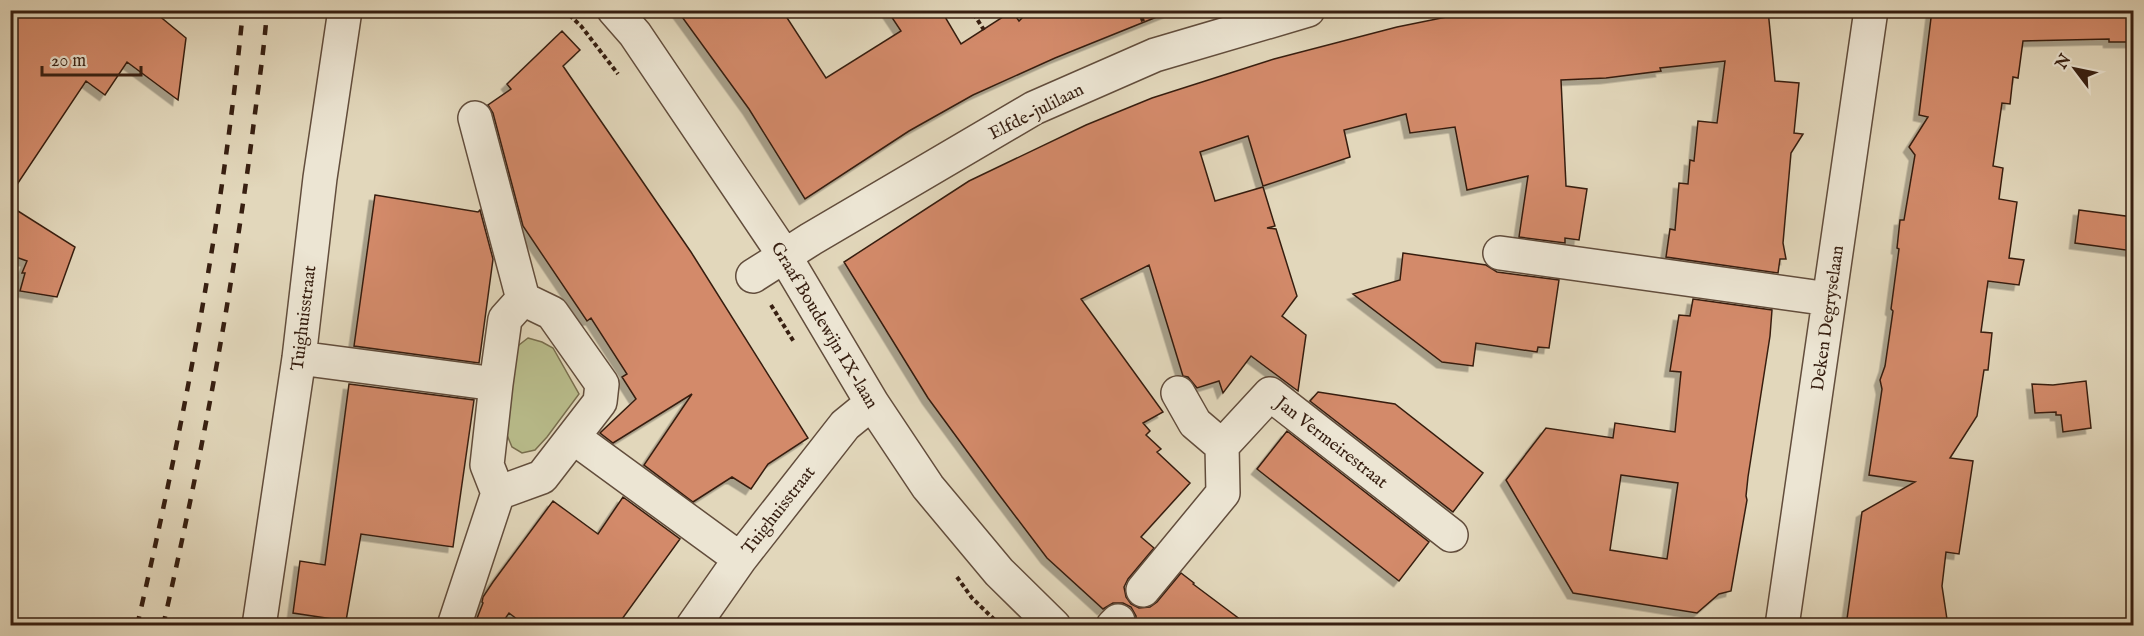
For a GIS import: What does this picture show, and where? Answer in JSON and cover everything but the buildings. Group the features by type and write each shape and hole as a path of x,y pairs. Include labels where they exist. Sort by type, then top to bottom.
{"street":[{"name":"Tuighuisstraat","path":"258,626 299,358 320,178 345,10"},
{"name":"Graaf Boudewijn IX-laan","path":"614,10 635,34 784,255 872,403 928,488 999,572 1054,626"},
{"name":"Elfde-julilaan","path":"753,276 784,255 1034,108 1155,55 1308,10"},
{"name":"Deken Degryselaan","path":"1782,626 1871,10"},
{"path":"475,118 523,299 552,313 602,384 600,402 542,477 498,493"},
{"path":"1500,253 1829,299"},
{"path":"454,626 498,493 487,465 496,384 505,319 523,299"},
{"path":"299,358 496,384"},
{"path":"1143,590 1223,493 1222,446 1196,423 1178,393"},
{"name":"Jan Vermeirestraat","path":"1222,446 1270,394 1451,535"},
{"name":"Tuighuisstraat","path":"693,626 740,559 845,425 872,403"},
{"path":"573,437 740,559"}],"path":[{"path":"967,10 975,16 984,30"}],"green space":[{"path":"528,338 553,348 579,394 535,450 522,453 512,447 507,435 515,353 519,345"}],"railway":[{"path":"137,626 171,473 200,320 225,165 243,10"},
{"path":"163,626 190,504 224,321 244,198 267,10"}]}
